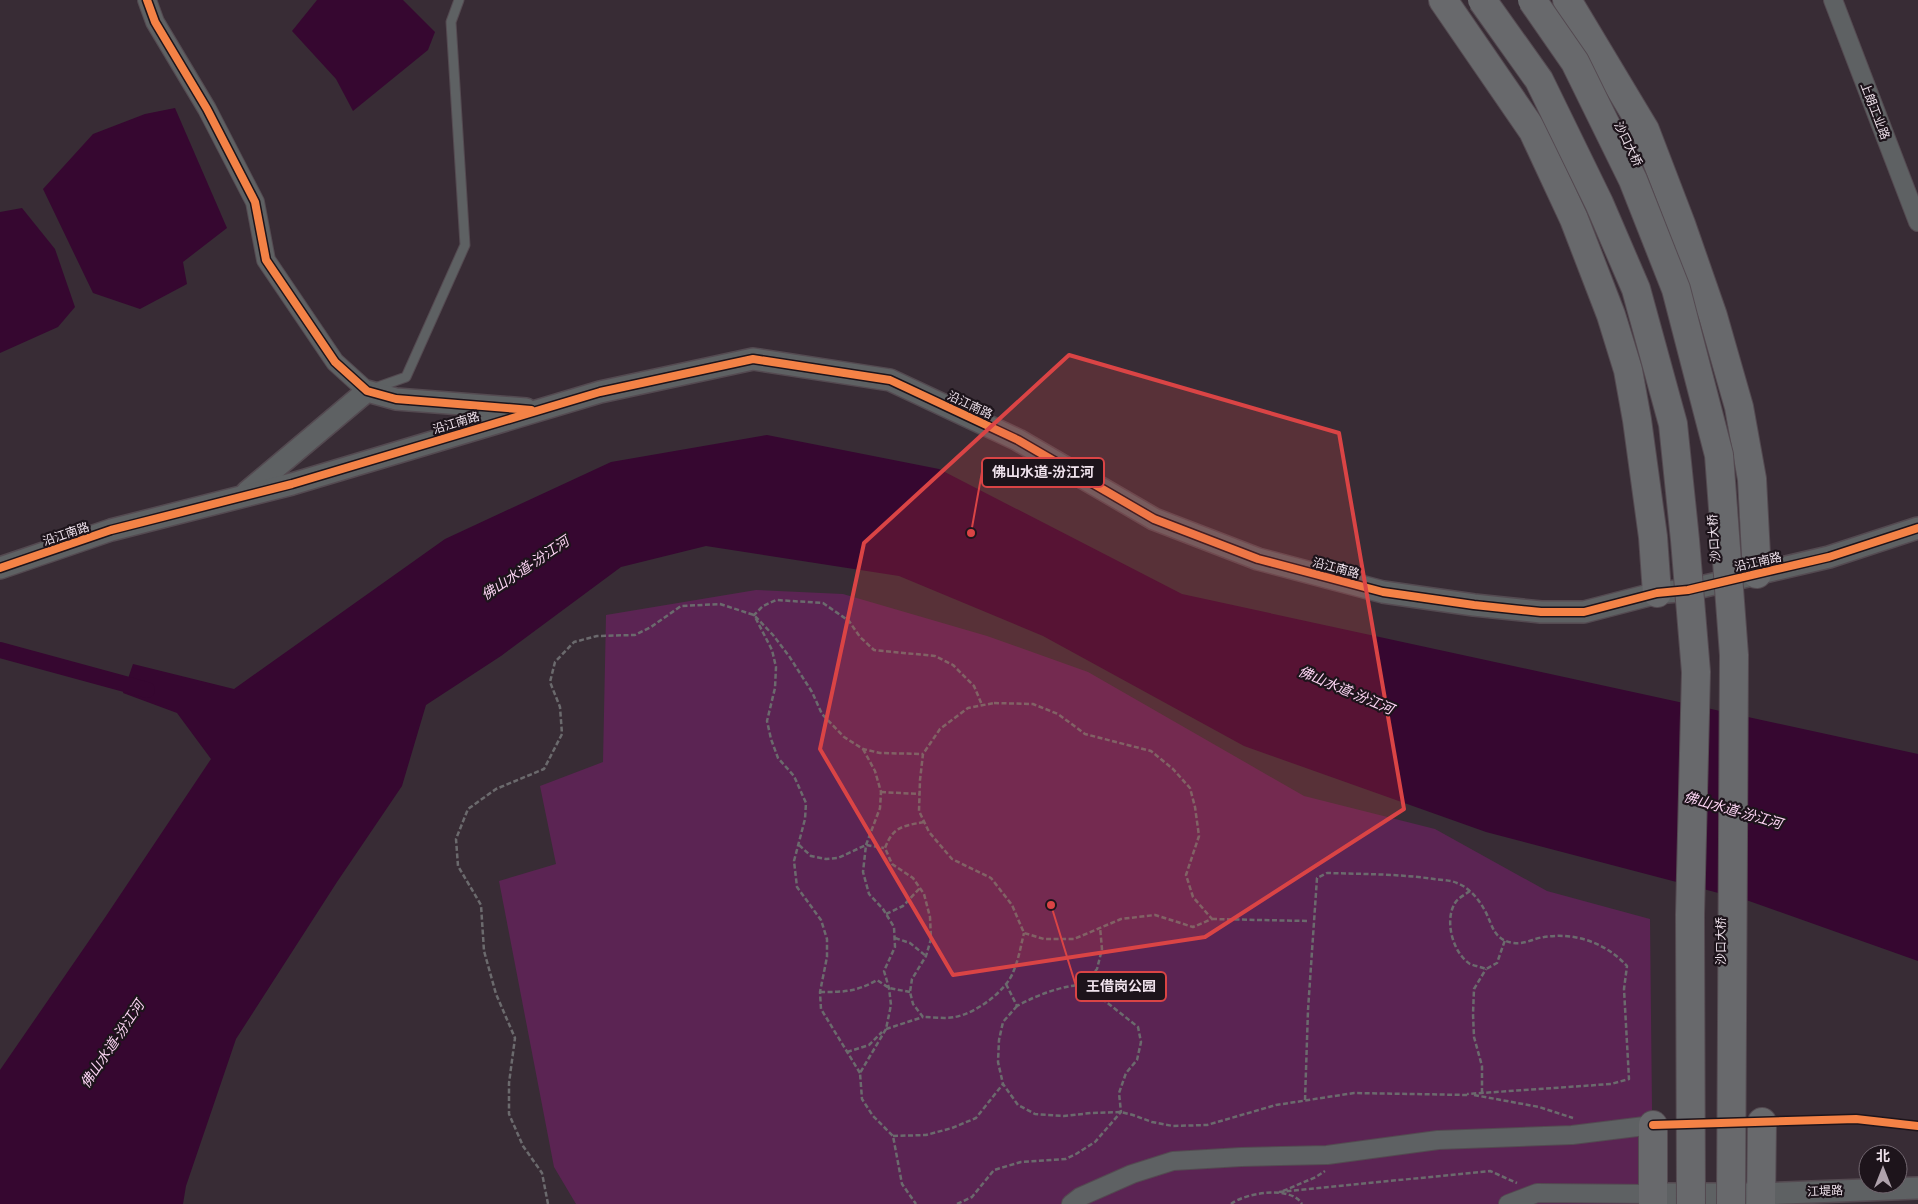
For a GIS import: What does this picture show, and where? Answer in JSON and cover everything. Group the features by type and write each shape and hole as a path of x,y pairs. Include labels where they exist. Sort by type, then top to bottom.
{"main road":[{"path":"1443,0 1533,131 1574,219 1611,315 1628,370 1637,420 1653,536 1657,593"},
{"path":"1482,0 1539,80 1599,203 1636,289 1673,424 1686,540 1696,672 1690,915 1691,1204"},
{"name":"沙口大桥","path":"1532,0 1575,62 1633,180 1676,289 1719,455 1734,655 1731,1204"},
{"path":"1567,0 1644,130 1681,224 1713,316 1739,407 1750,470 1757,574"},
{"path":"1761,1199 1762,1122"},
{"path":"1652,1125 1652,1199"}],"street":[{"path":"147,0 155,22 207,109 255,202 266,260 335,362 367,391 396,399 538,410"},
{"name":"上朗工业路","path":"1833,0 1918,222"},
{"name":"沿江南路","path":"0,568 111,530 243,496 600,392 753,359 890,380 1018,440 1154,519 1258,558 1383,592 1541,612 1584,612 1657,593 1688,590 1829,557 1918,528"},
{"path":"243,496 367,391"},
{"path":"1071,1204 1080,1197 1132,1174 1173,1161 1327,1155 1438,1140 1572,1135 1652,1125"},
{"name":"江堤路","path":"1652,1199 1761,1199 1918,1188"},
{"path":"1508,1204 1536,1193 1652,1199"}],"lane":[{"path":"367,391 406,377 466,245 451,22 460,0"}],"path":[{"path":"754,614 763,606 776,600 823,602 849,621 860,637 874,650 935,656 953,665 974,686 982,705"},
{"path":"548,1204 542,1173 523,1146 509,1114 509,1083 515,1038 496,994 484,951 481,905 458,866 456,839 468,809 496,789 544,769 562,734 560,707 550,682 554,662 574,642 597,636 635,635 651,627 681,606 720,604 754,614 789,656 812,692 822,714 844,737 863,749 880,753 923,754"},
{"path":"754,614 772,650 776,667 775,688 767,721 770,739 778,758 794,776 806,803 805,818 794,861 797,887 822,920 827,939 827,957 820,992 821,1009 860,1073 862,1099 873,1116 893,1136 902,1184 916,1204"},
{"path":"847,1052 869,1045 886,1029 923,1017 955,1017 976,1008 995,997 1014,972 1024,933 1012,905 991,878 952,859 929,832 919,811 923,754 940,729 968,708 994,703 1033,704 1058,714 1085,734 1151,751 1173,769 1190,788 1196,807 1199,836 1186,875 1193,897 1212,919"},
{"path":"860,1073 886,1029 891,1005 884,971 895,947 894,927 869,894 863,872 866,845 880,808 881,792 876,771 863,749"},
{"path":"881,792 919,794"},
{"path":"923,1017 913,1004 910,992 912,979 926,956 931,939 930,917 924,894 913,878 892,864 885,848 891,834 904,825 924,822"},
{"path":"798,845 811,856 826,859 838,858 866,845 885,848"},
{"path":"1100,927 1102,948 1097,969 1084,984 1064,986 1036,995 1017,1006 1003,1022 999,1040 998,1062 1003,1084 1018,1105 1035,1114 1064,1116 1121,1112 1152,1122 1173,1126 1207,1125 1276,1105 1354,1093 1467,1094 1611,1084 1629,1079 1624,989 1626,966 1616,954 1596,942 1565,936 1544,936 1515,944 1499,938 1490,926 1484,909 1470,891 1456,882 1420,877 1327,873 1317,878 1308,1010 1305,1100"},
{"path":"886,914 903,906 920,888"},
{"path":"1470,891 1455,902 1450,917 1451,935 1460,953 1470,964 1486,969"},
{"path":"1024,933 1044,939 1074,939 1121,919 1155,915 1193,927 1212,919 1309,921"},
{"path":"895,938 910,943 926,956"},
{"path":"1482,1093 1482,1066 1474,1036 1474,989 1486,969 1497,963 1505,940"},
{"path":"957,1204 972,1197 994,1170 1021,1162 1066,1159 1076,1154 1095,1142 1121,1112 1119,1093 1126,1073 1137,1060 1142,1042 1138,1027 1105,1002 1089,978"},
{"path":"820,992 842,993 852,991 877,980 889,988 910,992"},
{"path":"1006,984 1017,1006"},
{"path":"893,1136 926,1135 952,1128 976,1118 1003,1084"},
{"path":"1467,1094 1539,1107 1576,1119"},
{"path":"1279,1192 1316,1177 1356,1152"},
{"path":"1231,1204 1265,1192 1490,1171 1518,1184 1529,1196"},
{"path":"1279,1192 1300,1201 1302,1204"}],"highlighted area":[{"path":"1069,355 1339,433 1404,809 1205,937 953,975 820,749 864,543"}],"shaded area":[{"path":"756,590 843,594 987,636 1088,672 1304,796 1435,829 1547,891 1650,919 1653,1204 576,1204 554,1167 499,881 556,864 540,786 603,762 606,615"}],"water":[{"path":"317,0 403,0 435,32 428,50 353,111 336,79 292,31"},
{"path":"175,108 227,228 183,262 187,284 140,309 93,293 43,189 93,134 145,114"},
{"path":"22,208 55,249 75,307 58,327 0,353 0,212"},
{"path":"767,435 939,469 1182,594 1918,754 1918,961 1749,901 1486,832 1244,746 1043,636 899,576 706,546 621,567 501,656 426,705 402,786 337,882 236,1039 186,1186 183,1204 0,1204 0,1070 211,759 177,713 123,693 133,664 234,689 445,539 611,462"}],"waterway":[{"path":"0,650 147,690"}],"cycle path":[{"path":"147,0 155,22 207,109 255,202 266,260 335,362 367,391 396,399 531,410"},
{"path":"0,568 111,530 292,484 600,392 753,359 890,380 1018,440 1154,519 1258,559 1383,592 1541,612 1584,612 1657,593 1688,590 1829,557 1918,528"},
{"path":"1653,1125 1856,1119 1918,1126"}],"place":[{"name":"佛山水道-汾江河","path":"971,533"},
{"name":"王借岗公园","path":"1051,905"}]}
